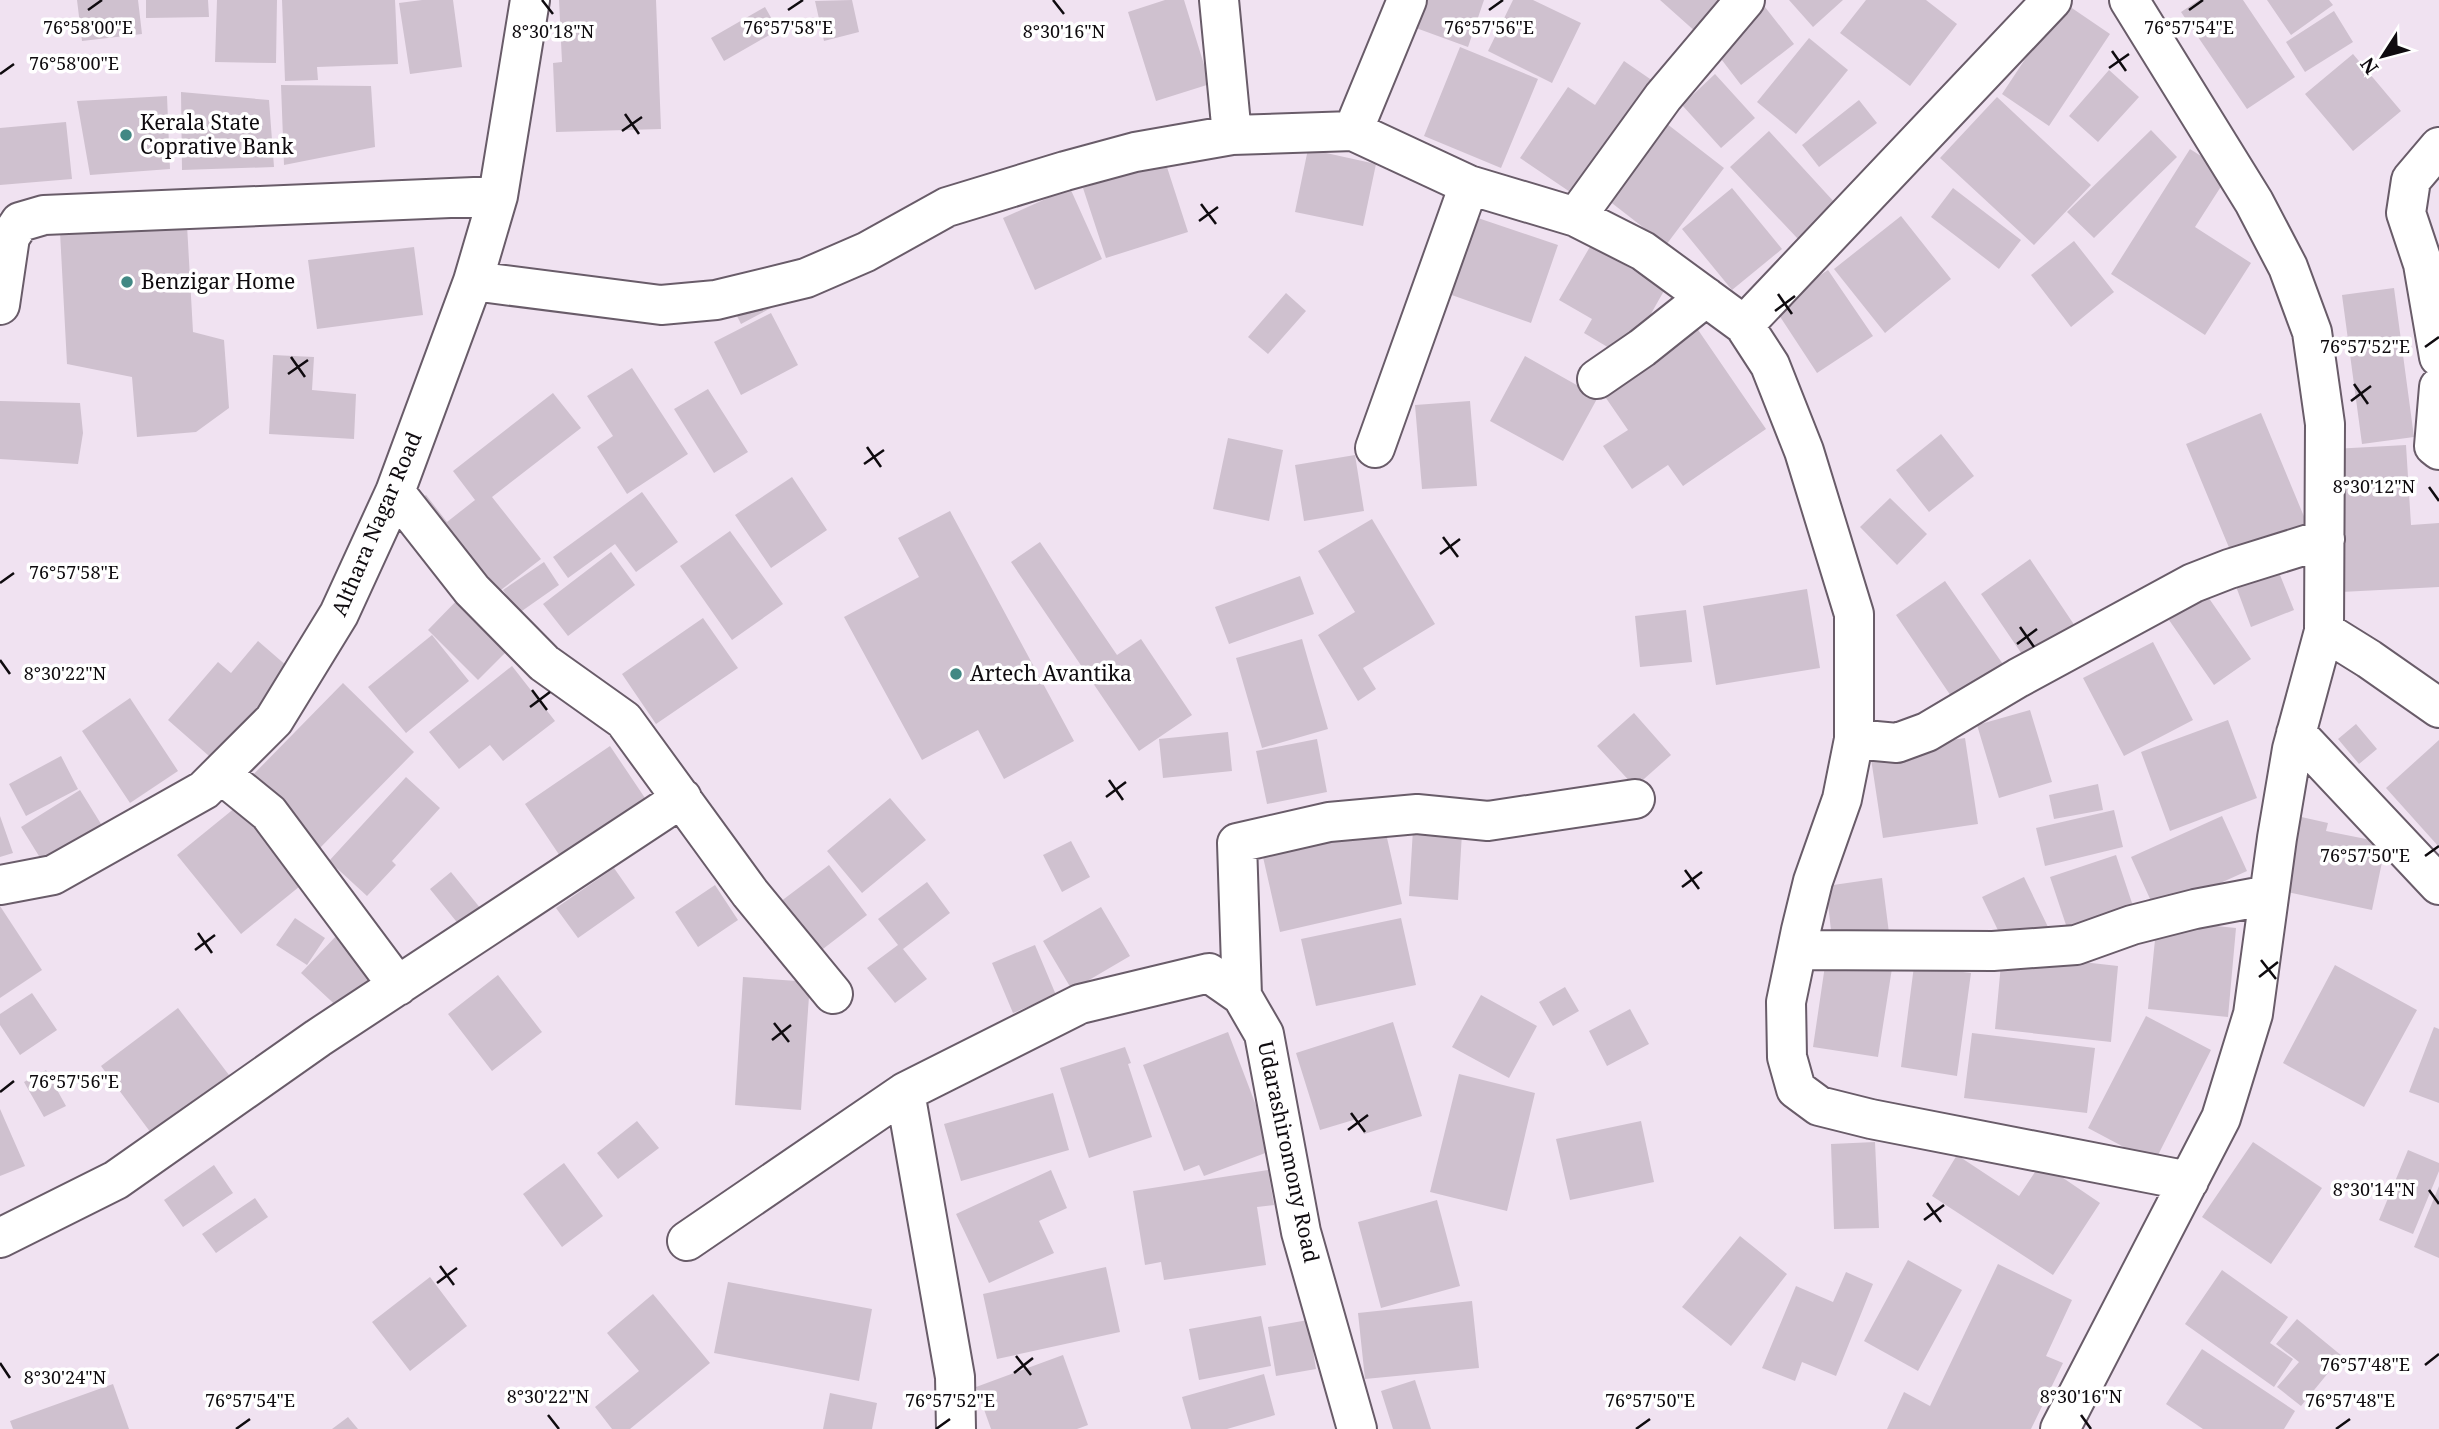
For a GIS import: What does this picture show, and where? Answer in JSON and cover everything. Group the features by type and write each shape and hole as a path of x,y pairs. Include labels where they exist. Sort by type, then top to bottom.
{"street":[{"name":"Althara Nagar Road","path":"0,885 53,875 204,790 274,720 339,614 394,492 473,281 498,196 530,0"},
{"path":"1219,0 1232,135"},
{"path":"1353,131 1407,0"},
{"path":"1576,218 1663,97 1745,0"},
{"path":"1744,326 2052,0"},
{"path":"2064,1428 2221,1118 2253,1014 2277,838 2296,733 2324,631 2325,424 2312,332 2288,267 2254,202 2129,0"},
{"path":"473,281 661,305 716,300 806,278 866,252 947,207 1135,152 1232,135 1353,131 1469,185 1576,218 1643,251 1744,326 1770,365 1804,451 1854,614 1854,738 1842,799 1813,881 1786,1002 1787,1058 1796,1089 1819,1106 1871,1119 2189,1181"},
{"path":"2439,147 2411,180 2406,213 2423,264 2439,358"},
{"path":"1374,448 1469,185"},
{"path":"0,306 10,237 20,222 44,215 498,196"},
{"path":"1597,379 1642,348 1706,297"},
{"path":"2439,387 2434,446 2439,450"},
{"path":"394,492 472,590 544,663 624,720 750,894 833,994"},
{"path":"1854,738 1897,743 1927,732 2193,583 2229,569 2325,540"},
{"path":"2324,631 2439,708"},
{"path":"2296,733 2439,886"},
{"path":"220,774 269,813 398,986"},
{"path":"0,1237 116,1180 318,1038 682,798"},
{"path":"1242,996 1237,843 1329,822 1417,814 1488,821 1635,799"},
{"path":"1797,950 1993,951 2076,945 2170,915 2269,895"},
{"name":"Udarashiromony Road","path":"687,1241 905,1092 1080,1004 1209,973 1242,996 1264,1034 1301,1232 1357,1429"},
{"path":"905,1092 955,1377 956,1429"}],"building":[{"path":"77,0 138,0 142,34 82,41"},
{"path":"146,0 208,0 209,17 146,18"},
{"path":"217,0 277,0 276,63 215,62"},
{"path":"282,0 395,0 398,64 317,67 318,80 285,81"},
{"path":"453,0 462,67 410,74 399,3"},
{"path":"559,0 656,0 661,129 556,132 553,63 562,62"},
{"path":"852,0 859,32 824,41 815,1"},
{"path":"1165,0 1184,0 1210,84 1156,101 1128,12"},
{"path":"1426,0 1484,0 1468,47 1416,28"},
{"path":"1513,0 1533,0 1581,23 1552,83 1488,51"},
{"path":"1660,0 1727,0 1697,33"},
{"path":"1789,0 1843,0 1813,27"},
{"path":"1866,0 1926,0 1957,24 1910,86 1840,33"},
{"path":"2199,0 2243,0 2295,77 2247,109 2181,12"},
{"path":"2267,0 2329,0 2333,5 2291,35"},
{"path":"2063,2 2110,34 2049,126 2002,94"},
{"path":"765,7 778,30 724,61 711,38"},
{"path":"1765,7 1794,44 1741,85 1712,47"},
{"path":"2334,11 2353,42 2305,72 2286,42"},
{"path":"1809,38 1848,70 1796,134 1757,102"},
{"path":"1460,47 1538,79 1501,168 1424,136"},
{"path":"2353,54 2401,111 2353,151 2305,94"},
{"path":"1624,61 1653,81 1576,196 1520,158 1568,87 1595,105"},
{"path":"2109,70 2139,97 2098,142 2069,116"},
{"path":"1715,74 1755,118 1721,148 1682,105"},
{"path":"281,85 371,86 375,147 284,165"},
{"path":"181,92 269,100 274,167 182,170"},
{"name":"Kerala State Coprative Bank","path":"167,96 170,169 90,175 77,101"},
{"path":"1997,97 2091,185 2034,245 1940,158"},
{"path":"1859,100 1877,123 1819,167 1802,145"},
{"path":"1662,120 1724,168 1666,245 1604,197"},
{"path":"66,122 72,179 0,185 0,128"},
{"path":"2151,130 2177,157 2094,238 2067,212"},
{"path":"1769,131 1836,204 1798,239 1730,167"},
{"path":"1308,149 1376,164 1363,226 1295,212"},
{"path":"2190,149 2229,174 2195,227 2251,263 2205,335 2111,274"},
{"path":"1165,161 1188,232 1106,258 1083,188"},
{"path":"1070,188 1102,259 1035,290 1003,218"},
{"path":"1732,188 1782,249 1732,290 1682,229"},
{"path":"1953,188 2021,240 1999,269 1931,217"},
{"path":"1472,216 1558,245 1531,323 1446,293"},
{"path":"1901,216 1951,279 1885,333 1834,269"},
{"name":"Benzigar Home","path":"187,225 193,332 224,340 229,408 196,432 137,437 132,377 67,364 60,232"},
{"path":"2074,241 2114,292 2071,327 2031,275"},
{"path":"1591,245 1665,289 1626,358 1584,333 1592,319 1559,300"},
{"path":"414,247 423,315 317,329 308,260"},
{"path":"1828,270 1873,336 1817,373 1773,306"},
{"path":"2394,288 2414,437 2362,444 2342,295"},
{"path":"763,292 771,308 741,324 733,308"},
{"path":"1286,293 1306,311 1268,354 1248,337"},
{"path":"771,313 798,365 741,395 714,342"},
{"path":"1692,321 1766,429 1683,486 1668,465 1632,489 1603,446 1628,430 1597,385"},
{"path":"273,355 314,357 312,390 356,394 354,439 269,434"},
{"path":"1525,356 1598,397 1563,461 1490,421"},
{"path":"632,368 688,454 627,494 597,447 613,436 587,396"},
{"path":"708,389 748,452 714,473 674,409"},
{"path":"553,393 581,428 492,497 541,559 488,600 413,505 426,495 447,522 475,500 453,471"},
{"path":"0,401 80,403 83,433 78,464 0,459"},
{"path":"1470,401 1477,486 1422,489 1415,405"},
{"path":"2261,413 2310,531 2235,562 2186,444"},
{"path":"1941,434 1974,476 1929,512 1896,470"},
{"path":"1228,438 1283,450 1269,521 1213,509"},
{"path":"2406,445 2411,525 2439,523 2439,587 2341,592 2333,449"},
{"path":"1355,455 1364,511 1304,521 1295,465"},
{"path":"792,477 827,530 771,568 735,515"},
{"path":"642,492 678,542 636,572 615,544 568,578 553,557"},
{"path":"1890,498 1927,534 1897,565 1860,527"},
{"name":"Artech Avantika","path":"950,511 1074,741 1004,779 978,730 922,760 844,617 919,577 898,538"},
{"path":"1372,519 1435,624 1363,668 1376,689 1358,701 1318,635 1355,612 1318,551"},
{"path":"730,531 783,604 732,640 680,566"},
{"path":"1040,542 1117,655 1141,639 1192,715 1139,751 1011,562"},
{"path":"611,552 635,585 568,636 543,604"},
{"path":"2030,559 2077,629 2028,663 1981,594"},
{"path":"544,562 559,585 519,613 503,590"},
{"path":"2276,565 2294,610 2251,627 2234,581"},
{"path":"1300,576 1314,614 1229,644 1215,607"},
{"path":"1945,581 2007,670 1957,705 1896,615"},
{"path":"1807,589 1820,668 1716,685 1703,606"},
{"path":"465,592 515,643 478,680 428,630"},
{"path":"2206,594 2251,659 2214,685 2169,620"},
{"path":"1686,610 1692,662 1640,667 1635,616"},
{"path":"703,618 738,668 656,724 622,674"},
{"path":"432,635 469,681 406,733 368,687"},
{"path":"1302,639 1328,729 1262,748 1236,658"},
{"path":"258,641 295,673 217,763 168,720 218,662 231,673"},
{"path":"2153,642 2193,720 2124,756 2083,678"},
{"path":"512,666 555,721 503,761 490,745 459,769 429,732"},
{"path":"343,683 414,752 317,851 246,782"},
{"path":"130,698 178,771 130,803 82,731"},
{"path":"2030,710 2052,782 1999,798 1977,725"},
{"path":"1634,713 1671,755 1635,787 1597,746"},
{"path":"2228,720 2257,798 2170,831 2141,752"},
{"path":"2356,724 2377,749 2359,764 2338,739"},
{"path":"1228,732 1232,771 1163,778 1159,739"},
{"path":"1965,738 1978,824 1883,838 1870,752"},
{"path":"1317,739 1327,792 1267,804 1256,751"},
{"path":"2439,740 2439,847 2386,788"},
{"path":"610,746 647,801 562,859 525,804"},
{"path":"61,756 78,789 26,816 9,784"},
{"path":"406,777 440,808 392,861 396,865 367,896 329,861"},
{"path":"2098,784 2103,810 2054,819 2049,795"},
{"path":"80,790 106,832 47,869 21,827"},
{"path":"890,798 926,840 862,893 827,851"},
{"path":"241,803 305,882 241,934 177,855"},
{"path":"2114,810 2123,847 2045,866 2036,828"},
{"path":"0,816 13,853 0,857"},
{"path":"2222,816 2247,871 2156,912 2131,857"},
{"path":"2297,816 2328,823 2326,831 2386,843 2372,910 2282,891"},
{"path":"1385,829 1402,904 1280,932 1263,857"},
{"path":"1413,829 1462,833 1458,900 1409,896"},
{"path":"1071,841 1090,877 1062,892 1043,855"},
{"path":"2116,855 2135,912 2069,934 2050,877"},
{"path":"829,865 867,915 810,959 772,908"},
{"path":"614,868 635,898 578,938 556,908"},
{"path":"451,872 481,909 460,926 430,889"},
{"path":"2024,877 2048,927 2006,947 1982,897"},
{"path":"1882,878 1890,941 1833,948 1826,886"},
{"path":"927,882 950,913 903,949 927,979 895,1003 867,968 898,945 878,919"},
{"path":"715,885 738,920 698,947 675,912"},
{"path":"0,906 42,970 0,998"},
{"path":"1101,907 1130,956 1072,990 1043,941"},
{"path":"295,918 325,938 307,965 276,945"},
{"path":"1401,918 1416,985 1316,1006 1301,939"},
{"path":"2157,920 2236,928 2228,1017 2148,1009"},
{"path":"338,934 380,974 344,1013 301,973"},
{"path":"1035,945 1056,995 1013,1013 992,963"},
{"path":"1827,952 1893,962 1878,1057 1813,1047"},
{"path":"2002,953 2118,966 2111,1042 1995,1029"},
{"path":"2335,965 2417,1010 2364,1107 2283,1063"},
{"path":"1914,966 1971,973 1957,1076 1901,1067"},
{"path":"498,975 542,1032 492,1071 448,1014"},
{"path":"743,977 810,982 801,1110 735,1105"},
{"path":"1565,987 1579,1011 1553,1026 1539,1002"},
{"path":"32,993 57,1030 20,1055 0,1025 0,1014"},
{"path":"1481,995 1537,1026 1509,1078 1452,1047"},
{"path":"178,1008 229,1075 151,1133 101,1066"},
{"path":"1630,1009 1649,1044 1607,1066 1589,1031"},
{"path":"2146,1016 2211,1050 2154,1163 2088,1128"},
{"path":"1393,1022 1422,1116 1364,1134 1360,1118 1320,1130 1296,1053"},
{"path":"2434,1027 2439,1029 2439,1103 2409,1092"},
{"path":"1228,1032 1273,1150 1204,1176 1199,1165 1184,1171 1143,1065"},
{"path":"1972,1033 2095,1048 2087,1113 1964,1098"},
{"path":"1125,1047 1152,1137 1089,1158 1060,1068"},
{"path":"46,1070 66,1106 44,1117 24,1082"},
{"path":"1459,1074 1535,1093 1507,1211 1430,1192"},
{"path":"1053,1093 1069,1150 961,1181 944,1124"},
{"path":"0,1109 25,1166 0,1176"},
{"path":"637,1121 659,1148 618,1179 597,1153"},
{"path":"1641,1121 1654,1182 1570,1200 1556,1139"},
{"path":"1875,1142 1879,1228 1834,1229 1831,1144"},
{"path":"2253,1142 2322,1188 2271,1264 2202,1217"},
{"path":"2408,1150 2439,1163 2439,1171 2413,1234 2379,1220"},
{"path":"1957,1155 2019,1196 2041,1163 2100,1203 2053,1275 1932,1196"},
{"path":"564,1163 603,1216 562,1247 523,1194"},
{"path":"214,1165 233,1193 183,1227 164,1200"},
{"path":"1051,1170 1067,1208 1039,1221 1054,1253 989,1283 956,1214"},
{"path":"1268,1170 1274,1205 1257,1207 1266,1265 1164,1280 1161,1262 1145,1265 1133,1191"},
{"path":"2439,1186 2439,1258 2414,1247"},
{"path":"255,1198 268,1217 216,1253 202,1234"},
{"path":"1437,1200 1460,1286 1381,1308 1358,1222"},
{"path":"1740,1236 1787,1274 1731,1346 1682,1307"},
{"path":"1908,1260 1962,1290 1918,1371 1864,1341"},
{"path":"1998,1264 2072,1300 2046,1356 2063,1363 2031,1429 1887,1429 1904,1392 1930,1406"},
{"path":"1106,1267 1120,1332 997,1359 983,1294"},
{"path":"2222,1270 2288,1317 2270,1343 2293,1359 2274,1387 2185,1324"},
{"path":"1846,1272 1873,1284 1836,1376 1802,1362 1795,1381 1762,1368 1796,1286 1833,1302"},
{"path":"430,1277 467,1326 410,1371 372,1322"},
{"path":"728,1282 872,1309 859,1381 714,1353"},
{"path":"653,1294 710,1363 630,1429 612,1429 595,1407 639,1371 607,1333"},
{"path":"1472,1301 1479,1368 1365,1379 1358,1313"},
{"path":"1261,1316 1271,1366 1199,1380 1189,1329"},
{"path":"2297,1319 2342,1356 2301,1406 2277,1387 2299,1362 2276,1344"},
{"path":"1308,1320 1316,1369 1276,1376 1268,1327"},
{"path":"2202,1349 2295,1411 2284,1429 2203,1429 2166,1404"},
{"path":"1063,1355 1088,1425 1077,1429 991,1429 976,1387"},
{"path":"1264,1374 1275,1415 1227,1429 1191,1429 1182,1397"},
{"path":"1415,1380 1431,1429 1393,1429 1381,1391"},
{"path":"113,1384 129,1429 13,1429 10,1421"},
{"path":"830,1393 877,1403 872,1429 823,1429"},
{"path":"348,1417 358,1429 332,1429"}],"place":[{"name":"Kerala State Coprative Bank","path":"126,135"},
{"name":"Benzigar Home","path":"127,282"},
{"name":"Artech Avantika","path":"956,674"}]}
